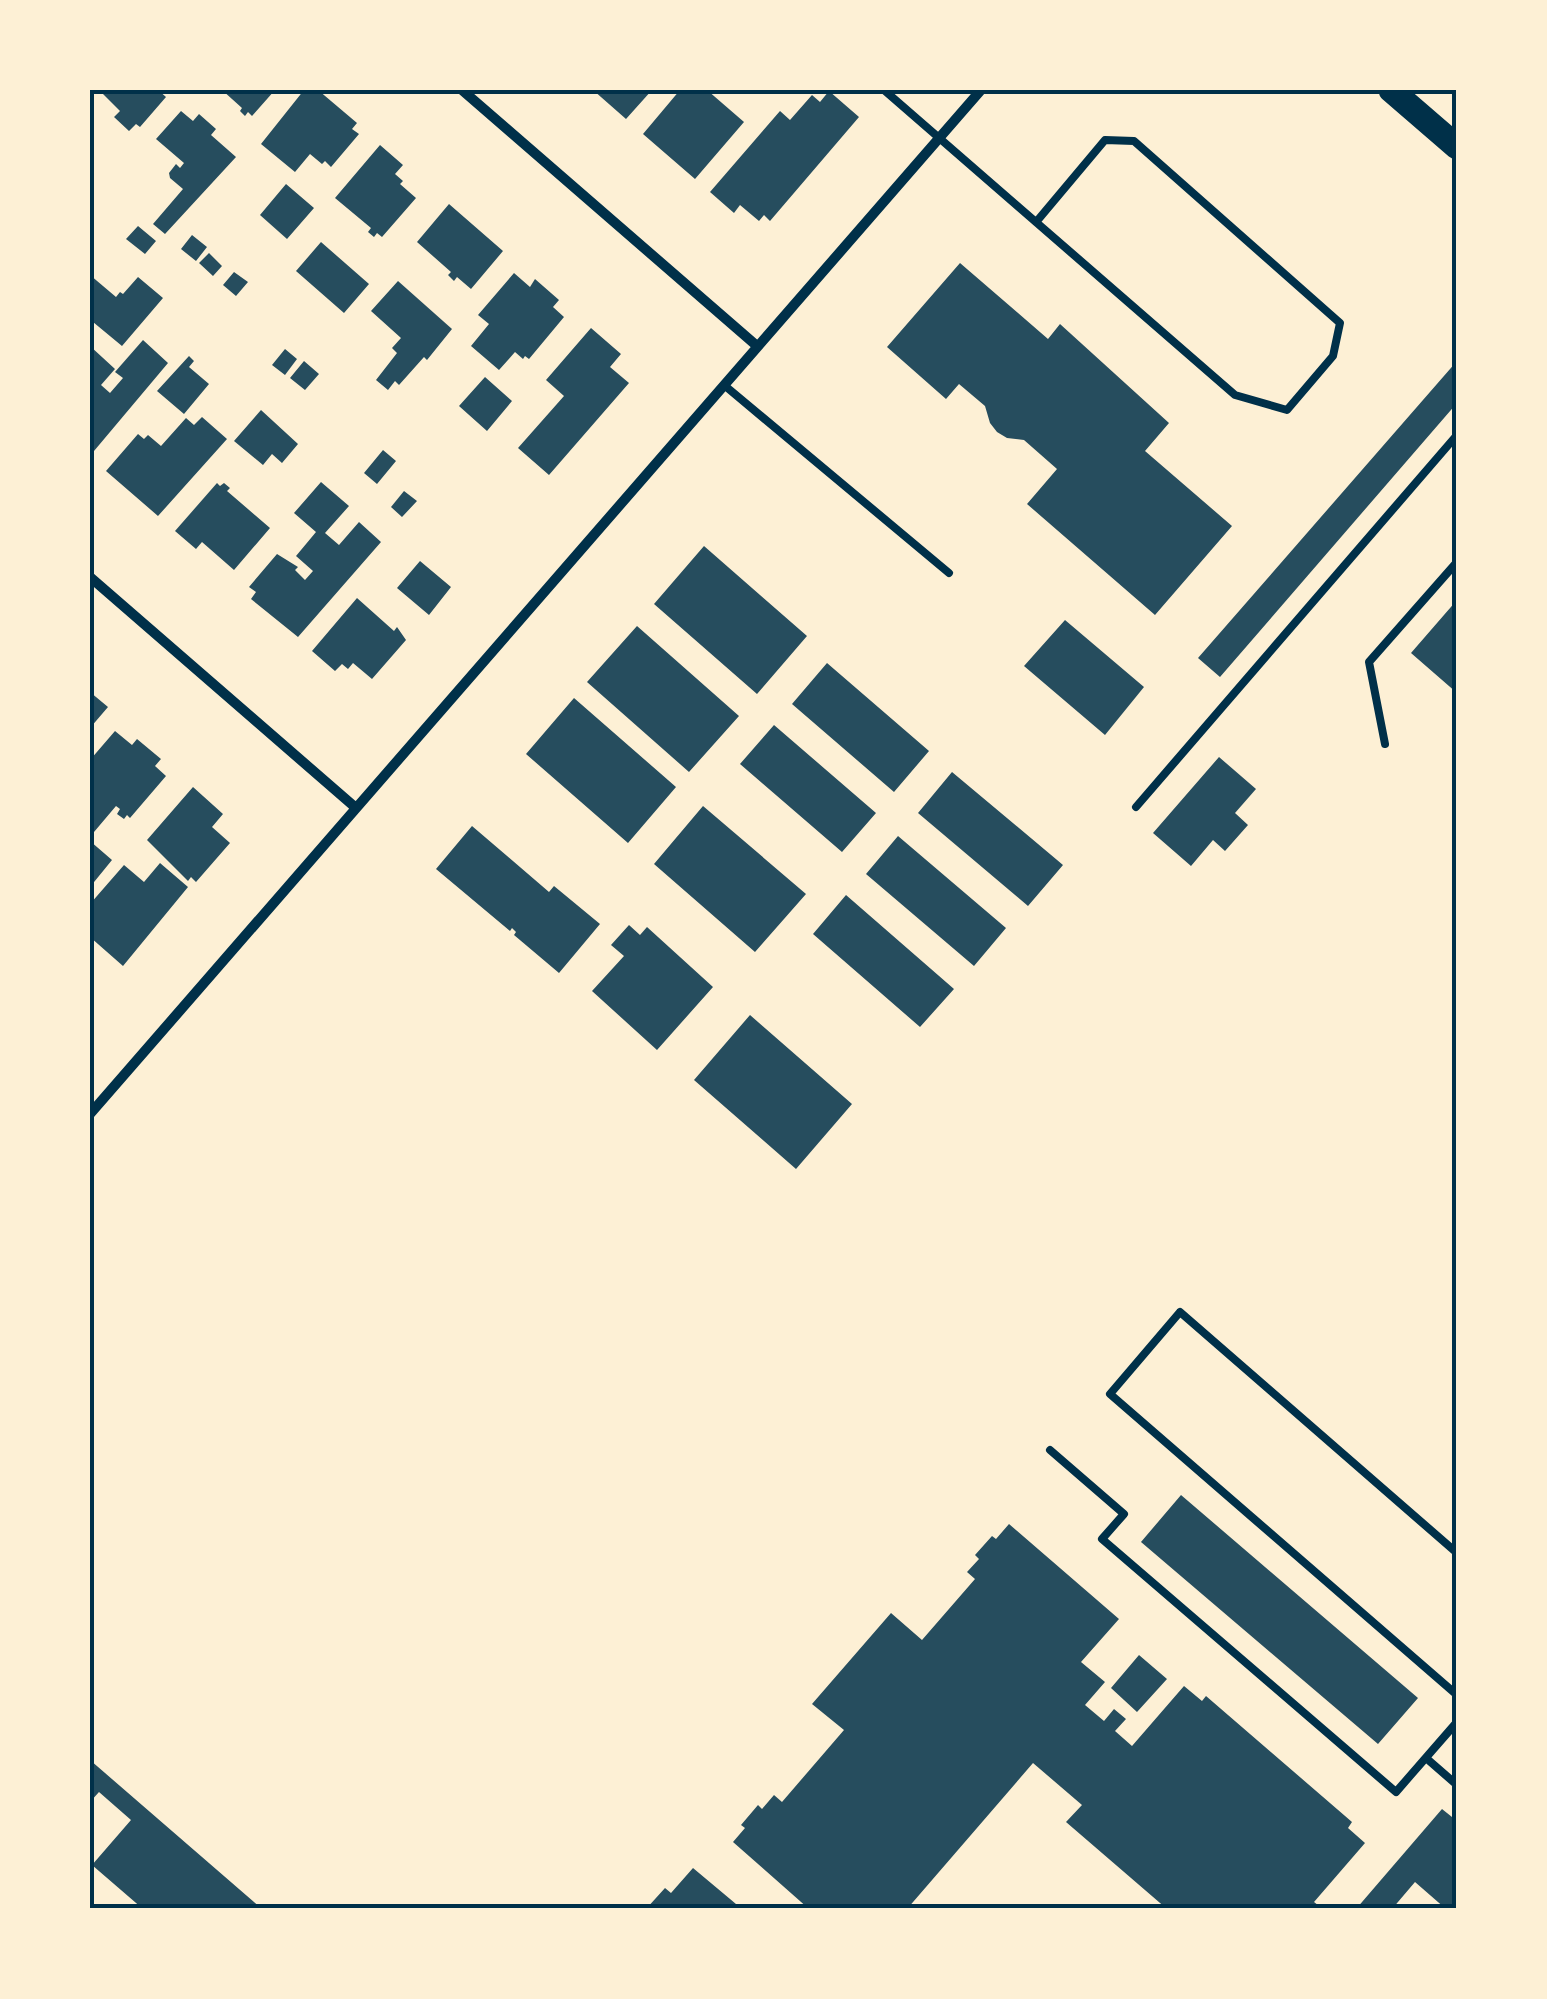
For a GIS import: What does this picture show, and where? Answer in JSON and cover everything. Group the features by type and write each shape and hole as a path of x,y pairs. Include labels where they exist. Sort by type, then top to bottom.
{"main road":[{"path":"1391,90 1457,147"}],"street":[{"path":"462,90 757,346"},
{"path":"90,1114 981,90"},
{"path":"90,577 356,808"}],"lane":[{"path":"884,90 1235,395 1286,410 1333,356 1340,322 1134,141 1105,140 1036,221"},
{"path":"724,385 950,574"},
{"path":"1136,807 1457,435"},
{"path":"1385,744 1369,662 1457,562"},
{"path":"1457,1553 1180,1312 1110,1394 1457,1695"},
{"path":"1050,1450 1124,1514 1102,1539 1396,1792 1457,1722"},
{"path":"1426,1758 1457,1785"}],"building":[{"path":"99,90 158,90 166,97 140,127 136,124 129,131 114,117 120,111"},
{"path":"222,90 275,90 252,116 248,112 245,116 242,108"},
{"path":"304,90 318,90 357,123 352,129 359,134 331,167 310,154 295,172 261,144"},
{"path":"593,90 652,90 626,119"},
{"path":"680,90 707,90 744,122 695,179 643,134"},
{"path":"829,91 859,117 770,221 764,215 759,221 740,205 734,213 710,192 780,111 790,120 812,95 820,102"},
{"path":"181,111 193,121 199,114 216,129 211,135 236,157 165,234 153,224 183,189 169,173 176,164 180,168 184,163 156,139"},
{"path":"380,145 403,165 395,174 416,198 382,237 377,233 374,237 368,232 371,228 335,198"},
{"path":"286,184 314,208 287,239 260,215"},
{"path":"449,204 503,251 471,289 457,277 454,281 448,275 451,272 417,242"},
{"path":"138,226 156,241 145,254 126,239"},
{"path":"192,235 207,247 196,261 181,249"},
{"path":"321,242 369,284 344,313 296,271"},
{"path":"209,253 222,266 213,276 199,263"},
{"path":"960,263 1048,339 1060,324 1169,423 1145,451 1232,526 1155,615 1027,504 1057,469 1024,440 997,432 985,406 959,384 946,399 887,347"},
{"path":"234,272 248,282 236,296 223,285"},
{"path":"514,273 530,287 535,279 559,300 553,307 564,317 529,359 515,352 499,370 471,346 489,324 478,315"},
{"path":"90,275 116,297 138,277 163,298 122,346 93,322 90,325"},
{"path":"398,281 452,329 427,360 424,357 399,385 395,381 388,390 376,380 397,353 392,348 401,338 371,311"},
{"path":"591,328 621,354 610,367 629,383 549,475 518,448 564,396 546,380"},
{"path":"143,340 168,363 94,451 90,448 90,346 115,369 101,385 110,393 123,378 115,372"},
{"path":"285,349 297,359 285,375 272,365"},
{"path":"189,356 194,361 189,367 209,384 184,414 157,391"},
{"path":"304,361 319,374 305,390 290,378"},
{"path":"1457,361 1457,403 1220,677 1198,658"},
{"path":"485,377 512,401 487,431 459,406"},
{"path":"261,410 298,444 282,463 272,454 263,465 234,441"},
{"path":"202,417 227,439 158,516 106,471 138,434 144,439 148,435 161,446 186,418 194,425"},
{"path":"383,450 396,461 377,484 364,473"},
{"path":"321,482 349,506 325,533 339,545 359,522 381,542 298,637 251,599 256,592 249,587 277,554 298,567 295,570 305,580 313,571 296,556 316,532 294,513"},
{"path":"217,483 230,488 227,491 270,528 234,570 202,542 196,549 175,531"},
{"path":"404,491 417,501 402,517 391,507"},
{"path":"704,546 807,636 757,694 654,604"},
{"path":"420,561 451,587 429,615 397,588"},
{"path":"357,598 394,631 397,627 406,640 372,679 353,663 348,669 342,664 335,671 312,651"},
{"path":"1457,600 1457,693 1411,653"},
{"path":"1065,620 1144,687 1105,735 1024,666"},
{"path":"637,626 739,716 689,772 587,682"},
{"path":"827,663 929,751 894,792 792,704"},
{"path":"90,692 108,707 90,728"},
{"path":"574,698 676,787 628,843 526,754"},
{"path":"774,725 876,813 842,852 740,764"},
{"path":"115,731 132,745 137,739 161,759 155,766 166,776 130,818 117,814 120,809 116,806 94,832 90,829 90,760"},
{"path":"1219,757 1256,789 1235,813 1248,825 1225,851 1213,840 1191,866 1153,833"},
{"path":"952,772 1063,865 1028,906 918,813"},
{"path":"193,787 223,814 212,827 230,843 196,882 191,877 188,881 147,840"},
{"path":"703,806 806,894 755,952 654,864"},
{"path":"472,826 549,892 554,886 600,924 559,973 514,935 512,928 510,931 436,869"},
{"path":"898,836 1006,928 974,966 866,874"},
{"path":"90,841 112,860 90,887"},
{"path":"160,863 188,887 123,966 90,937 90,904 124,865 144,882"},
{"path":"846,895 954,989 920,1027 813,934"},
{"path":"629,925 640,935 647,927 713,987 657,1050 592,991 624,956 611,945"},
{"path":"750,1015 852,1104 796,1169 694,1080"},
{"path":"1181,1495 1418,1698 1378,1744 1141,1542"},
{"path":"1009,1524 1119,1619 1081,1662 1105,1682 1085,1705 1104,1721 1114,1709 1126,1719 1115,1731 1132,1746 1184,1686 1202,1701 1206,1696 1352,1822 1348,1828 1365,1843 1314,1902 1323,1909 1167,1909 1066,1822 1082,1805 1033,1763 907,1909 809,1909 733,1842 758,1805 762,1809 774,1795 782,1802 844,1730 812,1704 891,1613 922,1640 975,1579 967,1572 979,1559 975,1555"},
{"path":"1139,1655 1167,1679 1137,1712 1111,1688"},
{"path":"90,1760 262,1909 143,1909 92,1865 131,1820 99,1792 90,1802"},
{"path":"1442,1809 1457,1821 1457,1909 1446,1909 1415,1882 1392,1909 1356,1909"},
{"path":"693,1868 744,1909 646,1909 665,1888 671,1893"}]}
